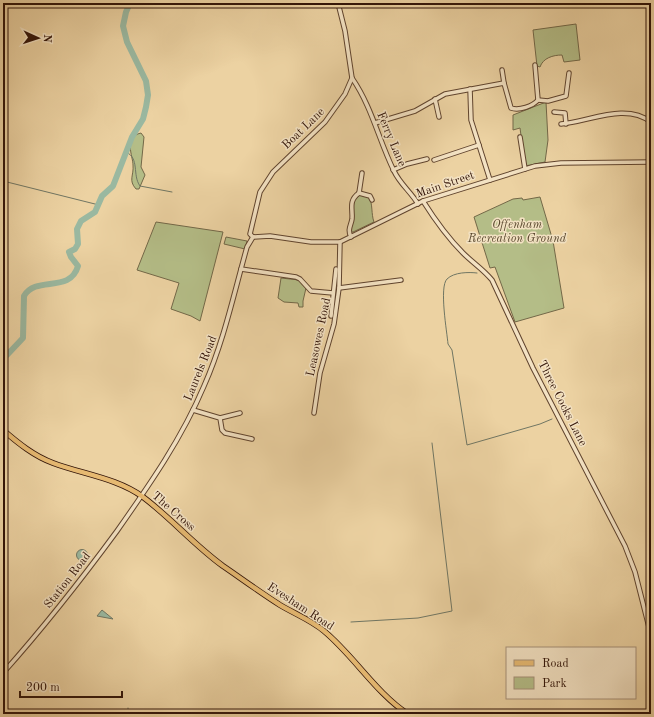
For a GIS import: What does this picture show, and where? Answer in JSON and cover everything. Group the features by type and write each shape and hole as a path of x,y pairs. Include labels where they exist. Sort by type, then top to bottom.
{"main road":[{"path":"3,430 27,450 52,463 100,477 142,496"},
{"name":"The Cross","path":"142,496 193,541"},
{"name":"Evesham Road","path":"193,541 224,567 281,606 323,630 348,653 391,700 408,714"}],"street":[{"path":"338,3 346,37 352,78"},
{"path":"535,65 538,100"},
{"path":"502,70 509,104 513,110 534,104 538,100 548,101 566,96 569,73"},
{"name":"Ferry Lane","path":"352,78 363,95 393,170 418,204"},
{"name":"Boat Lane","path":"253,237 250,234 260,192 281,162 325,122 345,94 352,78"},
{"path":"375,123 415,111 445,94 504,83"},
{"path":"470,89 473,127 490,180"},
{"path":"435,99 439,117"},
{"path":"554,112 565,113 566,124"},
{"path":"561,124 617,113 638,115 651,122"},
{"path":"520,137 525,169"},
{"path":"434,160 479,145"},
{"path":"516,154 522,153"},
{"path":"393,170 407,164 427,159"},
{"name":"Main Street","path":"253,237 270,236 311,242 340,242 424,201 525,169 554,163 651,162"},
{"path":"351,237 349,232 352,216 350,208 353,198 359,193 362,173"},
{"path":"356,180 361,181"},
{"path":"359,193 371,196"},
{"name":"Three Cocks Lane","path":"424,201 447,235 463,253 484,270 492,280 534,368 625,546 635,572 651,635"},
{"path":"651,221 649,229 651,249"},
{"name":"Laurels Road","path":"142,496 164,462 193,410 223,336 247,246 253,237"},
{"name":"Leasowes Road","path":"314,413 320,373 334,324 339,288 340,242"},
{"path":"241,269 300,278 311,291 333,294"},
{"path":"331,316 336,269"},
{"path":"339,288 401,280"},
{"path":"193,410 220,418 229,414 240,413"},
{"path":"220,418 222,430 225,433 252,439"},
{"name":"Station Road","path":"3,673 89,569 142,496"}],"green space":[{"path":"576,24 580,60 564,62 562,55 546,59 540,67 537,66 533,30"},
{"path":"546,102 548,140 545,162 525,166 520,128 513,130 513,115"},
{"path":"141,133 144,137 141,167 145,175 139,189 136,189 132,183 133,165 130,147 132,138"},
{"path":"360,195 369,197 374,222 351,232 354,200"},
{"name":"Offenham Recreation Ground","path":"540,197 553,241 564,308 515,322 495,267 490,268 474,217 513,199 522,198 523,200"},
{"path":"156,222 223,232 200,321 171,309 179,283 137,270"},
{"path":"226,237 247,241 245,249 224,244"},
{"path":"281,278 299,280 306,288 303,307 299,307 298,303 284,302 278,298"}],"shaded area":[{"path":"80,550 84,550 86,551 86,559 80,560 77,557 77,553"},
{"path":"102,610 113,619 97,616"}],"waterway":[{"path":"3,354 7,355 23,338 24,296 29,290 36,286 68,280 74,274 78,266 69,252 75,249 78,244 77,229 81,221 95,212 102,196 113,186 132,137 143,119 148,95 146,81 127,42 123,26 126,12 130,3"},
{"path":"126,152 133,158 136,177 140,186 172,192"},
{"path":"3,181 99,205"},
{"path":"477,273 462,273 450,277 447,279 444,291 444,310 448,344 452,350 467,445 540,424 552,419"},
{"path":"351,622 418,618 452,611 432,443"},
{"path":"128,708 128,714"}]}
